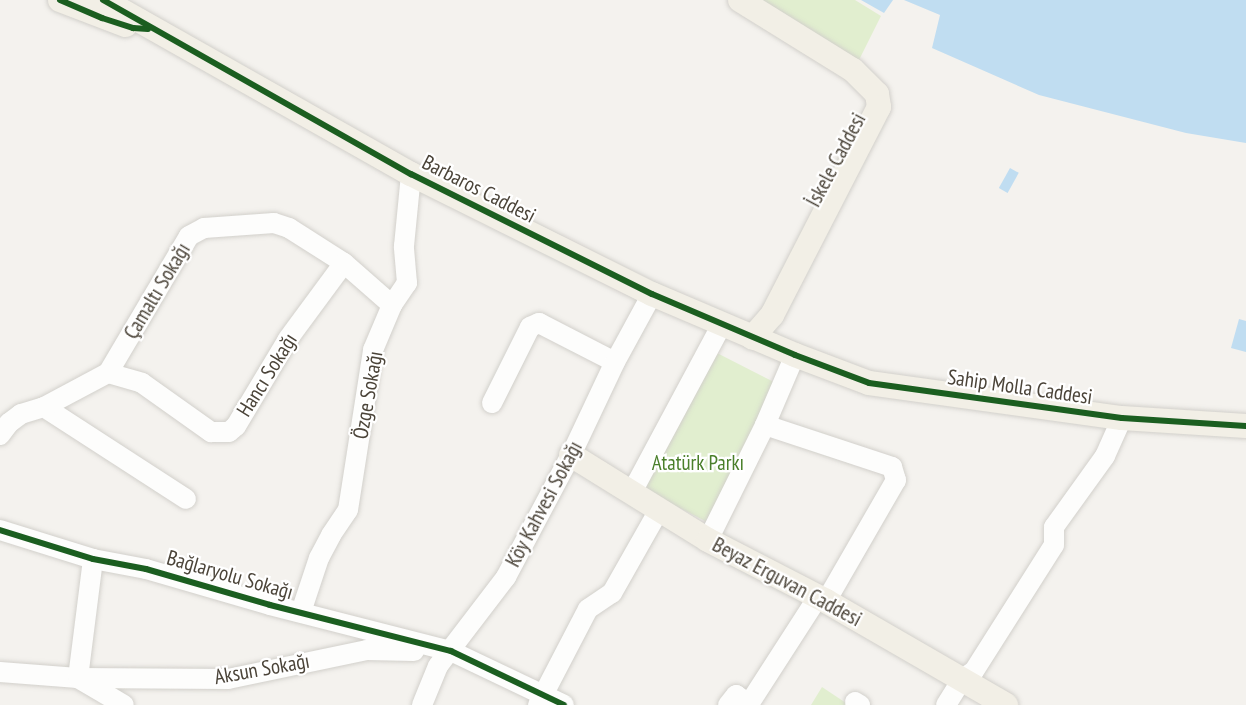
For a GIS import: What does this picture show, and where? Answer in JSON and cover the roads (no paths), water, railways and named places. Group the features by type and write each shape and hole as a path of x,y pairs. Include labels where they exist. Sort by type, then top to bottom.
{"main road":[{"name":"Barbaros Caddesi","path":"60,0 133,28 158,30"},
{"name":"Barbaros Caddesi","path":"103,0 411,174 652,294 721,326 795,356"},
{"name":"İskele Caddesi","path":"740,0 853,70 877,94 879,107 772,315 752,338"},
{"name":"Sahip Molla Caddesi","path":"795,356 869,382 1122,418 1246,426"},
{"name":"Beyaz Erguvan Caddesi","path":"571,455 708,540 822,599 1006,705"}],"street":[{"name":"Özge Sokağı","path":"301,612 319,558 348,510 373,350 392,305 406,283 404,246 411,174"},
{"name":"Çamaltı Sokağı","path":"108,373 189,236 204,228 274,224 289,228 344,263 392,305"},
{"name":"Hancı Sokağı","path":"108,373 142,383 211,432 230,432 236,426 288,339 344,263"},
{"name":"Köy Kahvesi Sokağı","path":"422,705 438,666 506,577 571,455 615,362 652,294"},
{"path":"492,403 530,327 539,323 615,362"},
{"path":"632,492 721,326"},
{"path":"708,540 765,425 795,356"},
{"path":"0,435 9,423 21,414 44,407 108,373"},
{"path":"44,407 186,499"},
{"path":"946,705 962,679 974,671 1054,546 1054,528 1105,456 1122,418"},
{"path":"728,705 736,694 749,704 822,599 896,480 892,467 765,425"},
{"path":"540,700 588,609 612,593 660,510"},
{"name":"Bağlaryolu Sokağı","path":"0,530 93,559 146,569 451,651"},
{"path":"93,559 78,678 124,705"},
{"name":"Aksun Sokağı","path":"0,672 78,678 228,679 367,650 451,651"},
{"path":"451,651 540,700 564,705"}],"water":[{"path":"861,0 893,0 884,13"},
{"path":"904,0 1246,0 1246,143 1186,133 1039,95 932,48 940,15"},
{"path":"1010,168 1019,173 1008,193 999,188"},
{"path":"1239,319 1246,321 1246,352 1231,348"}],"park label":[{"name":"Atatürk Parkı","path":"698,463"}]}
